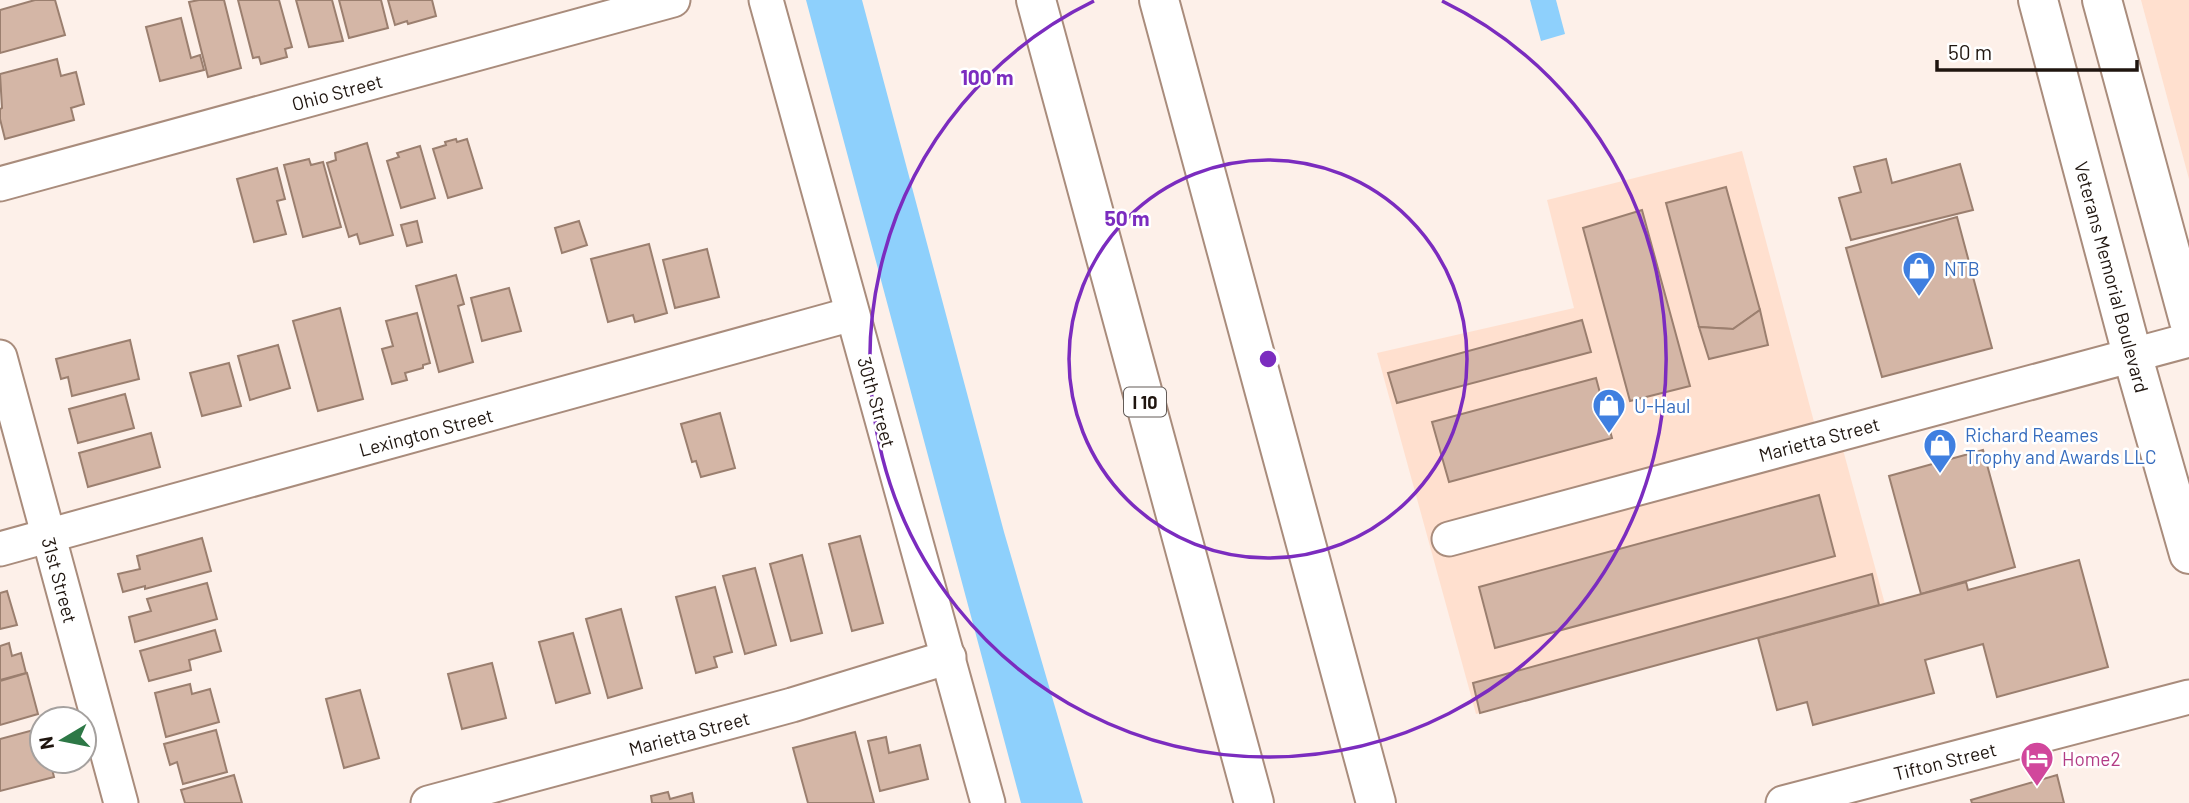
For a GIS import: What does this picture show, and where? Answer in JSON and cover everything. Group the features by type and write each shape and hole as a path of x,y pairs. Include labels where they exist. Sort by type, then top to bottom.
{"main road":[{"name":"I 10","path":"1036,0 1254,803"},
{"path":"1159,0 1376,803"},
{"name":"Veterans Memorial Boulevard","path":"2038,0 2132,354 2189,554"},
{"path":"2102,0 2189,321"}],"street":[{"name":"Ohio Street","path":"0,184 673,0"},
{"name":"30th Street","path":"766,0 988,803"},
{"name":"Lexington Street","path":"0,549 852,314"},
{"name":"Marietta Street","path":"1449,539 2189,340"},
{"name":"31st Street","path":"0,358 121,803"},
{"name":"Marietta Street","path":"428,803 792,705 949,657"},
{"name":"Tifton Street","path":"1783,803 2189,698"}],"shaded area":[{"path":"2141,0 2189,0 2189,179"},
{"name":"U-Haul","path":"1742,151 1822,452 1842,446 1885,604 1476,714 1377,353 1574,308 1547,200"}],"water":[{"path":"806,0 862,0 1004,532 1083,803 1021,803"},
{"path":"1530,0 1556,0 1565,34 1541,41"}],"building":[{"path":"35,0 55,0 65,35 0,53 0,10"},
{"path":"224,0 241,68 208,77 189,2"},
{"path":"238,0 279,0 292,47 285,49 287,57 261,64 259,57 253,58"},
{"path":"296,0 332,0 343,41 309,47"},
{"path":"339,0 381,0 388,28 349,38"},
{"path":"388,0 432,0 436,16 395,25"},
{"path":"181,18 191,58 200,55 204,70 160,81 146,27"},
{"path":"57,59 61,76 76,72 84,104 71,108 74,120 5,139 0,119 0,74"},
{"path":"456,139 457,142 467,139 482,188 448,198 433,149"},
{"path":"367,143 393,235 360,244 357,234 349,237 327,163 336,160 335,153"},
{"path":"420,146 435,198 401,208 387,161 399,157 397,153"},
{"path":"309,159 311,165 323,162 341,227 303,237 284,165"},
{"path":"1886,159 1892,183 1960,164 1973,210 1851,240 1839,198 1861,192 1854,167"},
{"path":"277,168 285,199 277,201 286,234 254,242 237,179"},
{"path":"1726,187 1760,310 1733,329 1699,327 1666,203"},
{"path":"1642,210 1690,386 1630,401 1583,228"},
{"name":"NTB","path":"1957,217 1992,348 1882,377 1846,248"},
{"path":"417,221 422,242 407,246 401,225"},
{"path":"579,221 587,245 562,253 555,228"},
{"path":"649,244 667,313 635,322 633,315 608,322 591,259"},
{"path":"707,249 719,297 675,308 663,260"},
{"path":"456,275 464,304 458,306 473,362 439,372 416,286"},
{"path":"509,288 521,331 482,341 471,298"},
{"path":"340,308 363,399 318,411 293,321"},
{"name":"U-Haul","path":"1760,310 1768,345 1709,359 1699,327 1733,329"},
{"path":"417,313 430,363 405,373 407,380 392,384 382,349 393,346 386,321"},
{"path":"1582,320 1591,352 1397,403 1388,373"},
{"path":"130,340 139,379 72,396 68,377 61,379 56,359"},
{"path":"278,345 290,388 250,400 238,356"},
{"path":"229,363 241,406 202,416 190,373"},
{"path":"1596,378 1612,438 1449,482 1432,422"},
{"path":"125,394 134,428 78,443 69,409"},
{"path":"720,413 735,468 701,477 696,461 692,462 681,424"},
{"path":"151,433 160,467 88,487 79,453"},
{"path":"1983,450 2015,567 1921,594 1889,476"},
{"path":"1819,495 1835,556 1495,648 1479,587"},
{"path":"860,536 883,623 852,631 829,544"},
{"path":"202,538 211,571 145,589 145,586 123,592 118,574 140,569 137,556"},
{"path":"802,555 822,633 791,641 770,564"},
{"path":"2079,560 2108,667 1997,697 1983,644 1925,660 1934,693 1813,725 1807,702 1777,710 1758,638 1966,582 1968,590"},
{"path":"755,568 776,645 745,654 723,576"},
{"path":"1872,574 1879,605 1480,713 1473,683"},
{"path":"207,583 217,619 135,642 129,617 151,611 147,599"},
{"path":"715,587 732,652 714,657 717,667 696,673 676,597"},
{"path":"7,591 17,625 0,629 0,593"},
{"path":"621,609 642,688 608,698 586,619"},
{"path":"215,630 221,651 189,660 191,670 149,681 140,651"},
{"path":"573,633 590,693 556,703 539,642"},
{"path":"9,643 12,656 21,653 26,673 0,680 0,646"},
{"path":"492,663 506,718 462,729 448,674"},
{"path":"27,673 36,705 28,705 28,717 0,725 0,681"},
{"path":"190,684 192,694 210,689 219,722 166,737 155,693"},
{"path":"360,690 379,758 344,768 326,699"},
{"path":"216,730 227,772 183,784 177,762 170,765 164,744"},
{"path":"28,731 28,775 54,777 0,791 0,739"},
{"path":"855,732 874,803 808,803 793,748"},
{"path":"886,737 889,753 920,745 928,779 880,791 868,741"},
{"path":"234,775 242,803 185,803 181,790"},
{"name":"Home2","path":"2057,775 2064,803 1972,803 1971,800"},
{"path":"668,792 670,799 692,793 694,803 652,803 651,796"}],"place":[{"name":"NTB","path":"1919,298"},
{"name":"U-Haul","path":"1609,435"},
{"name":"Richard Reames Trophy and Awards LLC","path":"1940,475"},
{"name":"Home2","path":"2037,788"}]}
